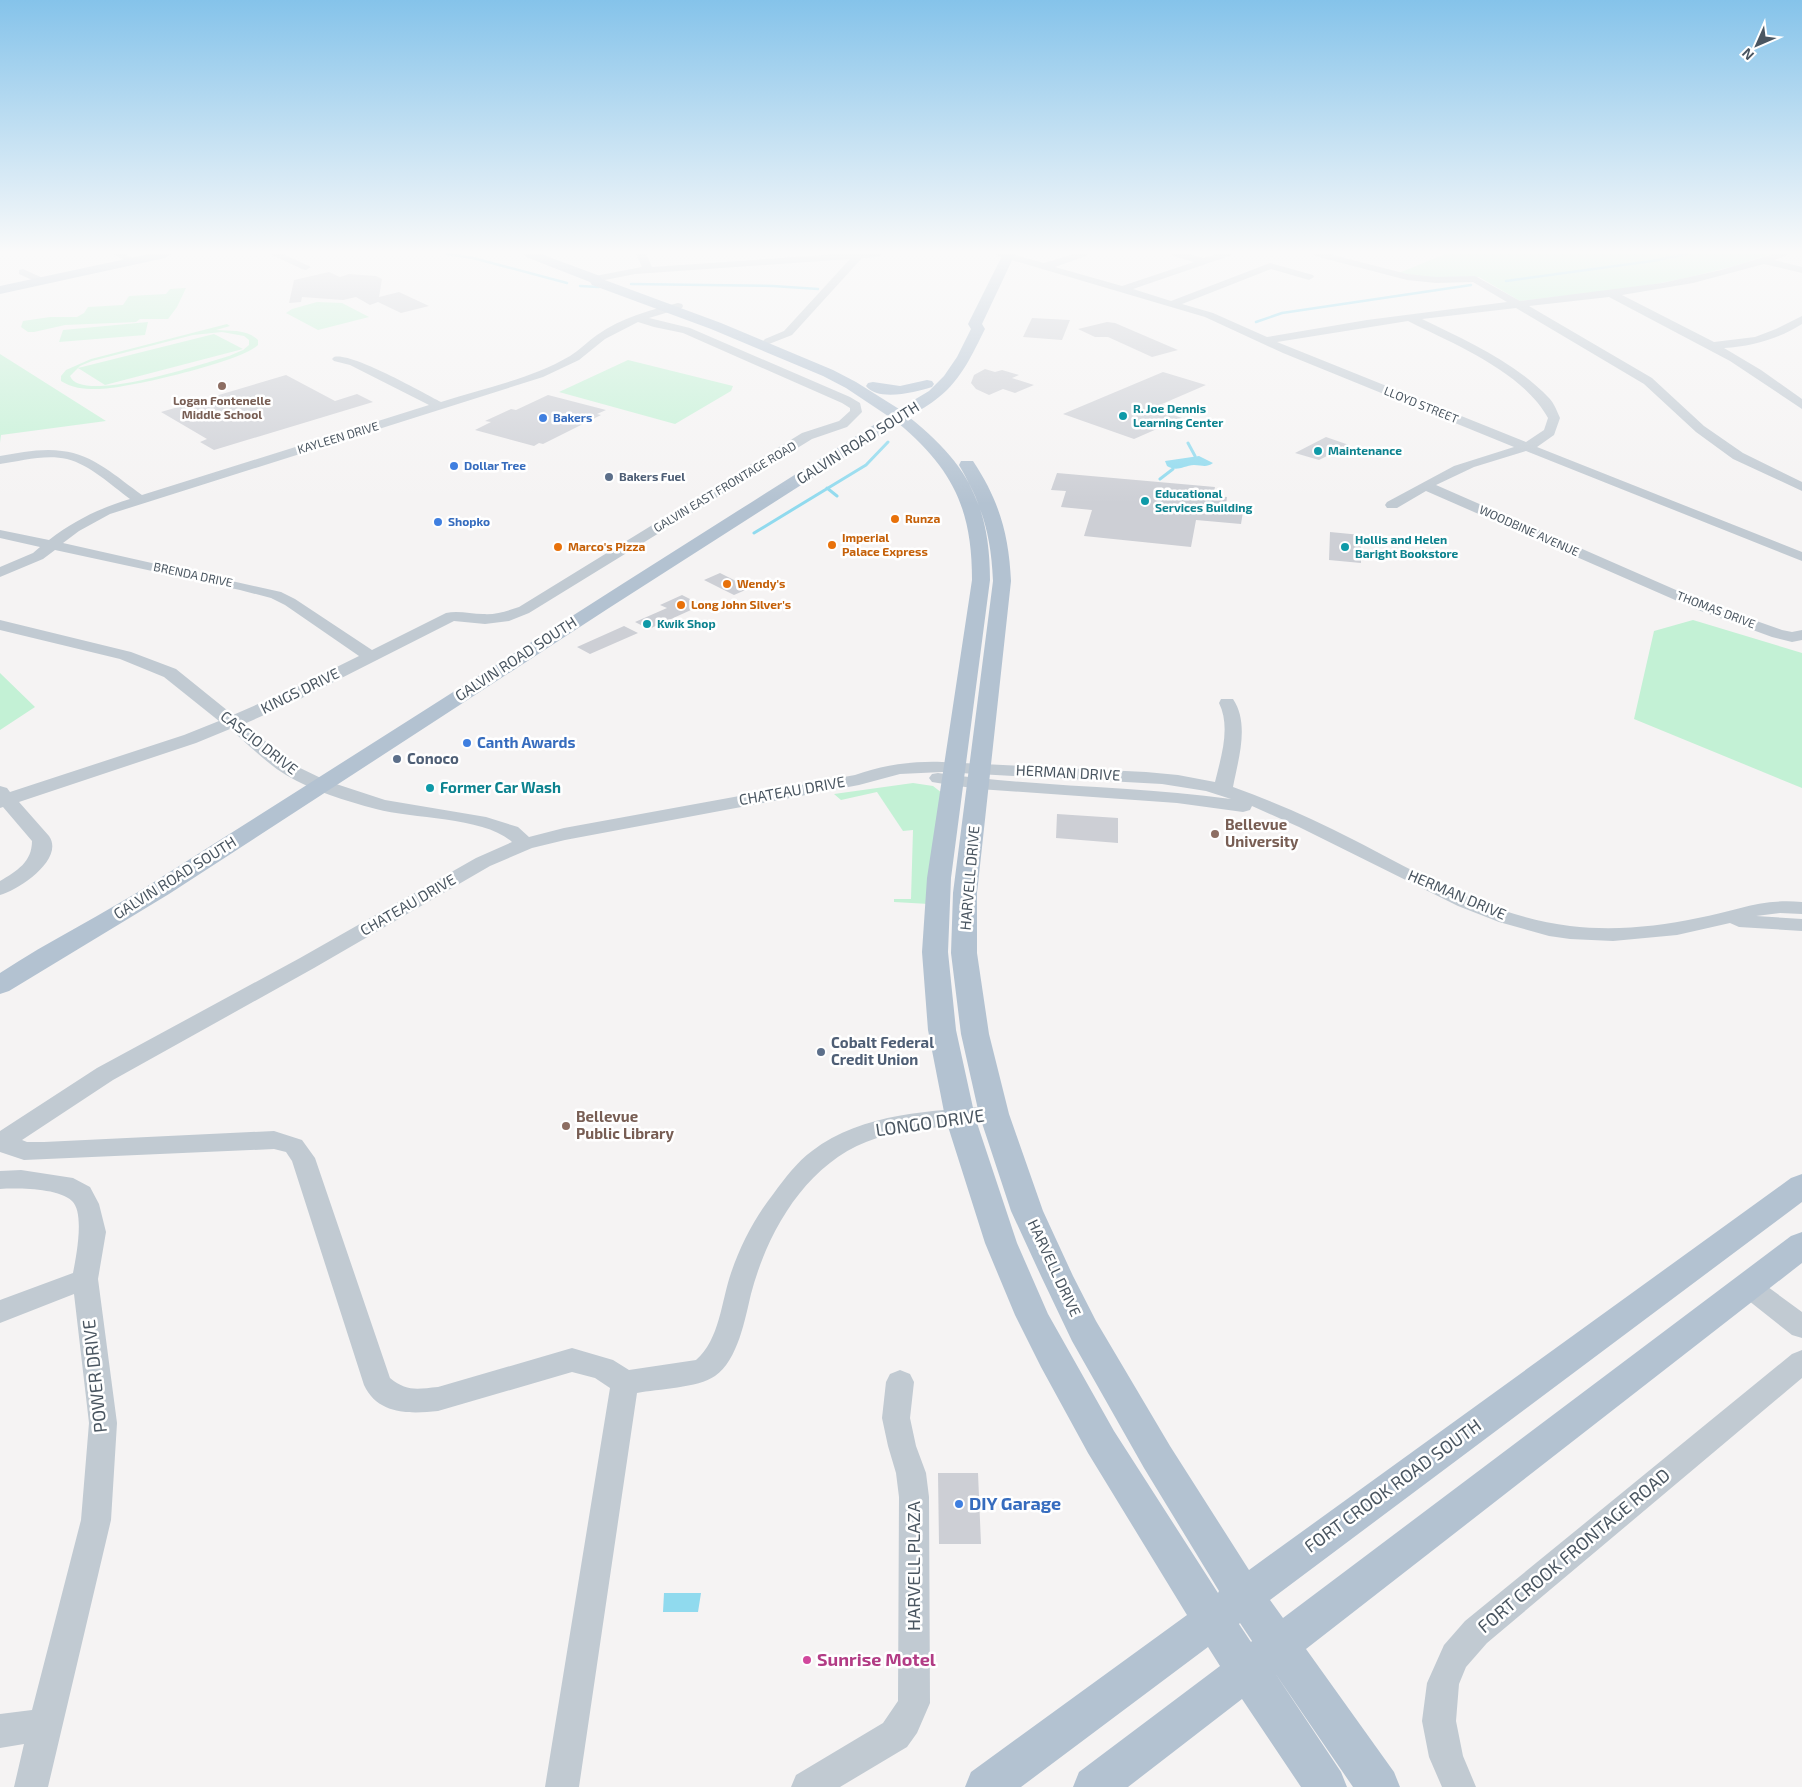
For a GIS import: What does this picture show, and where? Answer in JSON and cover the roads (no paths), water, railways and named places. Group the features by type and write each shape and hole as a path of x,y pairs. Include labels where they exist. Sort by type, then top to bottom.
{"main road":[{"name":"HARVELL DRIVE","path":"745,337 828,373 900,410 943,435 958,451 986,496 998,532 1002,581 966,775"},
{"name":"HARVELL DRIVE","path":"761,337 840,368 873,386 928,439 949,464 968,499 976,524 982,556 974,641 966,775 964,953 975,1034 977,1115 1001,1243 1045,1341 1101,1442 1212,1619 1326,1787"},
{"name":"GALVIN ROAD SOUTH","path":"314,783 868,436 900,410 940,370 959,337"},
{"name":"GALVIN ROAD SOUTH","path":"0,985 160,889 314,783 678,543 900,410 934,394 954,375 974,337"},
{"path":"873,386 889,391 902,391 927,384"},
{"path":"868,436 887,430 899,430 928,439"},
{"name":"HARVELL DRIVE","path":"977,1115 1028,1211 1084,1331 1157,1457 1244,1596 1379,1787"},
{"name":"FORT CROOK ROAD SOUTH","path":"986,1787 1802,1186"},
{"path":"1094,1787 1802,1245"}],"street":[{"name":"KAYLEEN DRIVE","path":"0,573 26,563 91,517 139,499 529,379 559,367 575,358 601,337"},
{"path":"703,337 802,380 828,373"},
{"path":"769,340 776,337"},
{"name":"LLOYD STREET","path":"1257,337 1802,557"},
{"path":"1264,341 1284,337"},
{"path":"1392,505 1467,465 1524,446 1550,431 1555,421 1553,410 1547,401 1527,384 1505,369 1447,337"},
{"path":"1575,337 1648,381 1716,442 1764,470 1802,487"},
{"path":"1694,337 1761,375 1802,405"},
{"path":"1710,346 1767,337"},
{"path":"338,359 354,363 440,406"},
{"name":"GALVIN EAST FRONTAGE ROAD","path":"452,616 485,620 509,616 524,610 803,439 836,427 854,416 857,409 852,403 802,380"},
{"path":"0,460 43,455 68,456 82,461 139,499"},
{"name":"WOODBINE AVENUE","path":"1427,486 1631,575"},
{"name":"BRENDA DRIVE","path":"0,534 276,595 304,610 370,656"},
{"name":"THOMAS DRIVE","path":"1631,575 1703,607 1746,623 1792,637 1802,635"},
{"name":"KINGS DRIVE","path":"2,798 180,743 233,722 294,695 452,616"},
{"name":"CASCIO DRIVE","path":"3,628 125,655 156,666 183,681 292,771 314,783 351,797 382,805 479,821 511,831 525,844"},
{"path":"1223,789 1234,724 1232,710 1227,703"},
{"name":"CHATEAU DRIVE","path":"1,1142 105,1074 306,963 483,862 525,844 564,834 858,780 966,775"},
{"name":"HERMAN DRIVE","path":"966,775 1160,778 1223,789 1296,819 1454,898 1536,926 1580,933 1640,933 1719,920 1762,908 1802,908"},
{"name":"HERMAN DRIVE","path":"966,775 1177,797 1251,807 1296,819"},
{"path":"0,889 31,869 43,849 42,840 2,798"},
{"name":"HERMAN DRIVE","path":"1719,920 1802,925"},
{"name":"LONGO DRIVE","path":"625,1383 703,1369 722,1347 748,1258 766,1222 787,1189 813,1161 841,1143 869,1131 918,1121 977,1115"},
{"path":"1,1142 24,1151 274,1140 294,1146 303,1158 378,1385 395,1399 415,1401 438,1399 572,1360 603,1368 625,1383 562,1787"},
{"name":"POWER DRIVE","path":"0,1180 21,1179 64,1185 81,1194 86,1204 93,1232 85,1279 103,1424 96,1520 45,1725 32,1787"},
{"path":"0,1312 85,1279"},
{"path":"1748,1286 1802,1327"},
{"name":"FORT CROOK FRONTAGE ROAD","path":"1459,1787 1446,1757 1439,1721 1443,1684 1455,1656 1476,1632 1802,1362"},
{"name":"HARVELL PLAZA","path":"808,1787 894,1735 905,1721 914,1703 914,1497 911,1473 902,1446 896,1418 900,1382"},
{"path":"0,1731 45,1725"}],"water":[{"path":"1199,456 1213,463 1206,466 1194,465 1174,469 1167,466 1165,461"},
{"path":"664,1593 701,1593 698,1612 663,1612"}],"waterway":[{"path":"827,488 866,465 888,442"},
{"path":"1188,443 1195,456"},
{"path":"1160,479 1173,469"},
{"path":"754,533 827,488"},
{"path":"827,488 837,496"}],"place":[{"name":"Logan Fontenelle Middle School","path":"222,386"},
{"name":"R. Joe Dennis Learning Center","path":"1123,416"},
{"name":"Bakers","path":"543,418"},
{"name":"Maintenance","path":"1318,451"},
{"name":"Dollar Tree","path":"454,466"},
{"name":"Bakers Fuel","path":"609,477"},
{"name":"Educational Services Building","path":"1145,501"},
{"name":"Runza","path":"895,519"},
{"name":"Shopko","path":"438,522"},
{"name":"Imperial Palace Express","path":"832,545"},
{"name":"Marco's Pizza","path":"558,547"},
{"name":"Hollis and Helen Baright Bookstore","path":"1345,547"},
{"name":"Wendy's","path":"727,584"},
{"name":"Long John Silver's","path":"681,605"},
{"name":"Kwik Shop","path":"647,624"},
{"name":"Canth Awards","path":"467,743"},
{"name":"Conoco","path":"397,759"},
{"name":"Former Car Wash","path":"430,788"},
{"name":"Bellevue University","path":"1215,834"},
{"name":"Cobalt Federal Credit Union","path":"821,1052"},
{"name":"Bellevue Public Library","path":"566,1126"},
{"name":"DIY Garage","path":"959,1504"},
{"name":"Sunrise Motel","path":"807,1660"}]}
